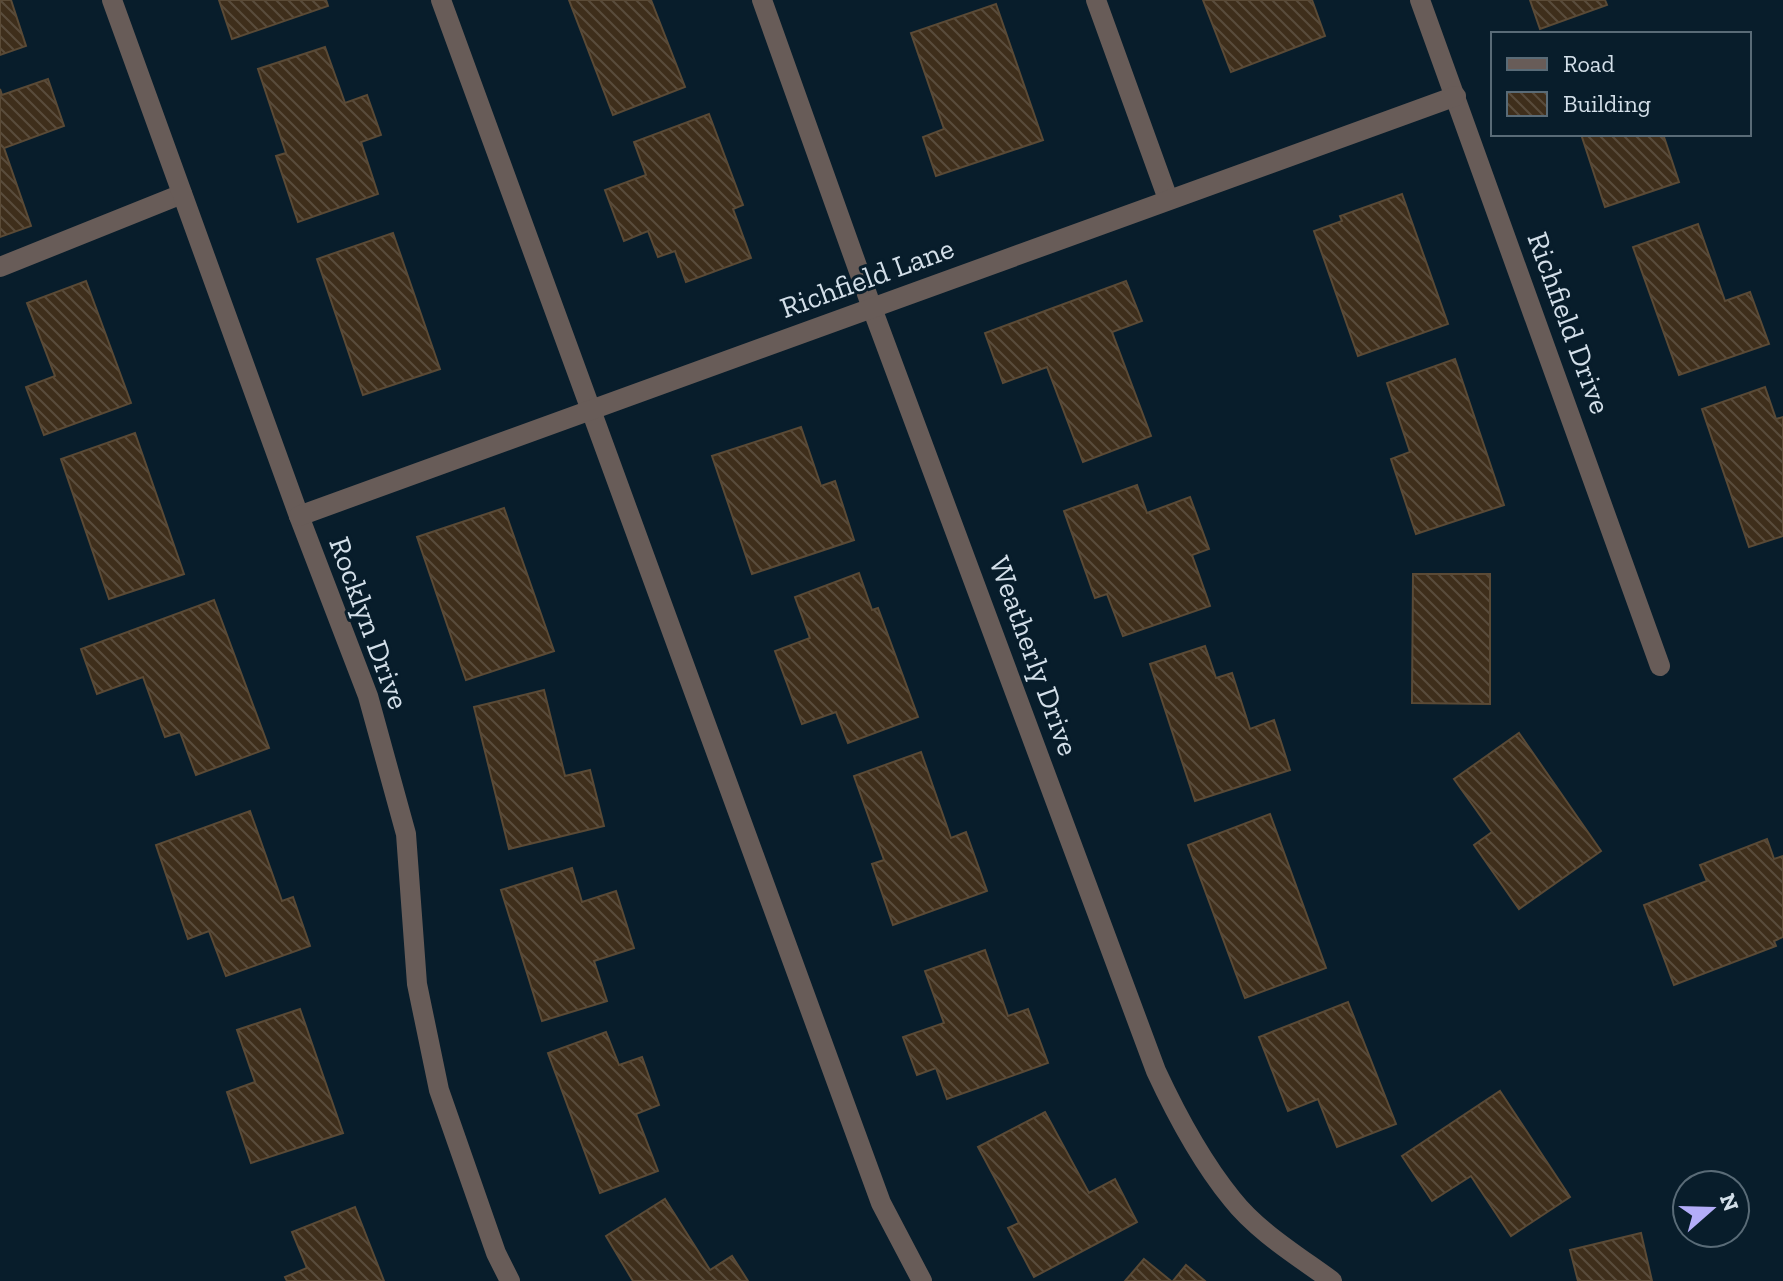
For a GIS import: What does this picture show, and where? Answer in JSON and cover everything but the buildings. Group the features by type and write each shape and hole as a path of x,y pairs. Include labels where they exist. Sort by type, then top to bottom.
{"street":[{"name":"Rocklyn Drive","path":"112,0 299,516 368,696 406,834 417,984 439,1090 496,1253 510,1281"},
{"path":"441,0 881,1203 922,1281"},
{"name":"Weatherly Drive","path":"762,0 872,308 1156,1071 1170,1100 1232,1200 1281,1244 1332,1281"},
{"path":"1096,0 1168,199"},
{"name":"Richfield Drive","path":"1420,0 1660,666"},
{"name":"Richfield Lane","path":"299,516 1456,96"},
{"path":"0,267 182,194"}]}
